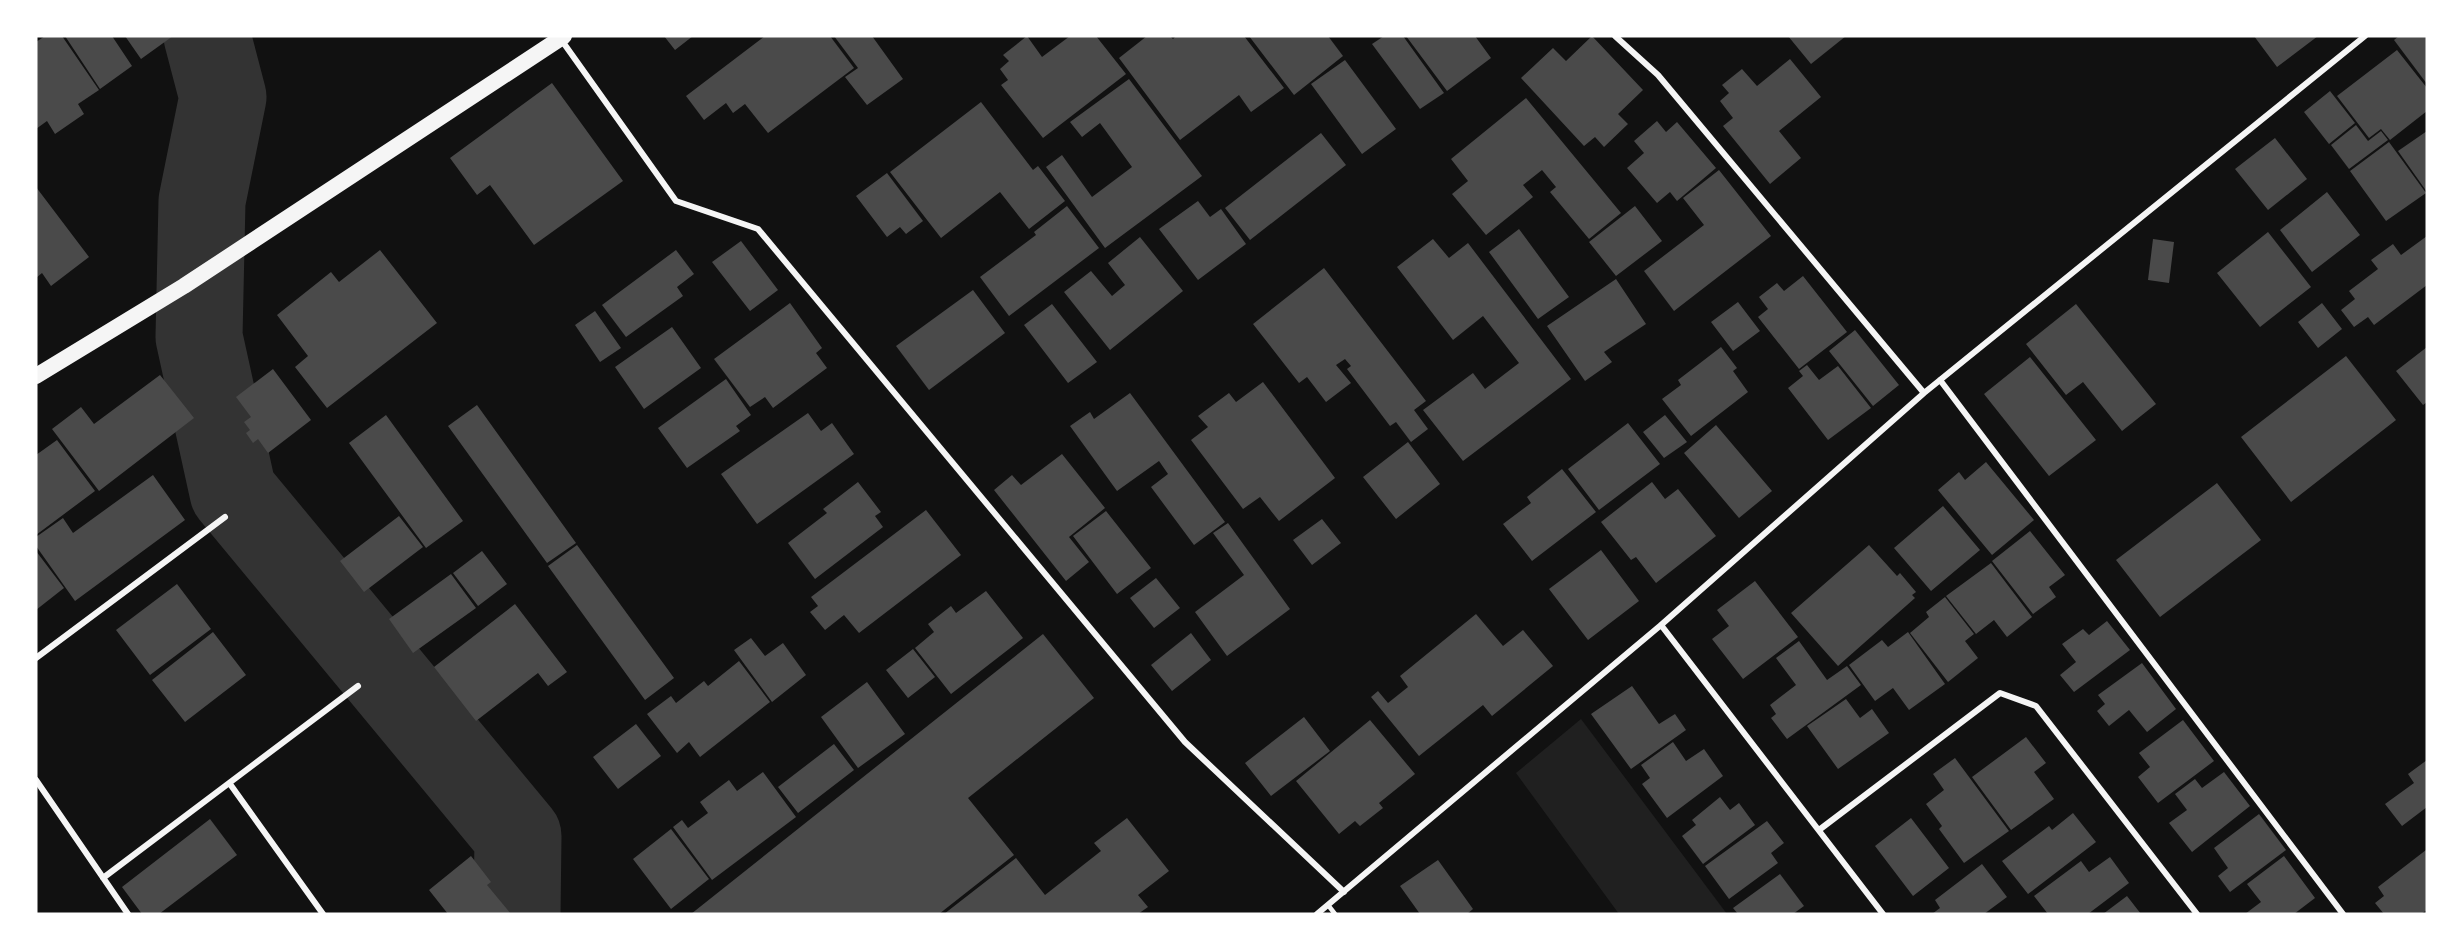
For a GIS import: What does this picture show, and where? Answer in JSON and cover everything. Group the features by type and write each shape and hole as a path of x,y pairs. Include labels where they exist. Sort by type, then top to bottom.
{"highway":[{"path":"36,376 184,286 561,37"}],"street":[{"path":"1615,36 1658,75 1924,393"},
{"path":"1317,914 1661,625 1924,393 2365,36"},
{"path":"561,37 676,201 758,229 1185,742 1344,892"},
{"path":"1940,380 2343,914"},
{"path":"36,658 225,517"},
{"path":"1661,625 1883,914"},
{"path":"103,878 358,686"},
{"path":"1819,830 2000,693 2036,706 2197,914"},
{"path":"36,780 128,914"},
{"path":"230,784 323,914"}],"lane":[{"path":"1328,905 1335,914"}],"shaded area":[{"path":"1581,719 1727,914 1619,914 1516,773"}],"building":[{"path":"45,36 62,36 99,90 78,104 84,114 55,134 47,121 36,129 36,42"},
{"path":"65,36 112,36 132,66 100,89"},
{"path":"125,36 173,36 141,59"},
{"path":"664,36 693,36 675,50"},
{"path":"765,36 830,36 854,68 768,133 745,104 733,113 726,103 704,120 686,96"},
{"path":"834,36 872,36 903,79 867,105 845,77 858,68"},
{"path":"1027,36 1042,57 1070,36 1096,36 1126,74 1043,138 1001,85 1008,80 1000,69 1009,61 1003,55"},
{"path":"1147,36 1170,36 1173,39 1176,36 1244,36 1284,88 1251,112 1239,95 1180,140 1119,58"},
{"path":"1249,36 1328,36 1343,56 1294,95"},
{"path":"1384,36 1403,36 1444,93 1420,109 1372,44"},
{"path":"1406,36 1475,36 1491,58 1447,91"},
{"path":"1592,36 1643,90 1618,114 1628,124 1604,147 1595,137 1584,146 1521,78 1553,48 1566,61"},
{"path":"1788,36 1846,36 1811,64"},
{"path":"2254,36 2318,36 2277,67"},
{"path":"2399,36 2427,36 2427,84 2394,40"},
{"path":"2397,50 2427,88 2427,111 2390,140 2381,129 2369,138 2337,96"},
{"path":"1790,59 1821,97 1779,131 1801,158 1770,184 1723,126 1733,118 1720,101 1729,93 1722,85 1742,69 1757,86"},
{"path":"1345,60 1396,129 1362,154 1311,84"},
{"path":"1129,79 1202,176 1105,248 1046,167 1062,155 1092,197 1132,167 1100,123 1082,137 1070,122"},
{"path":"552,83 623,181 534,245 490,185 477,195 450,158"},
{"path":"2330,91 2355,123 2329,144 2304,112"},
{"path":"1526,98 1621,213 1589,239 1550,192 1556,187 1542,170 1523,185 1533,197 1486,235 1452,194 1468,181 1451,159"},
{"path":"981,102 1033,170 1038,166 1065,201 1029,229 1000,192 941,238 890,172"},
{"path":"1657,121 1666,132 1677,122 1716,168 1677,201 1670,192 1657,203 1627,168 1644,153 1634,141"},
{"path":"2356,125 2368,141 2381,131 2388,140 2349,169 2331,145"},
{"path":"2427,131 2427,192 2398,151"},
{"path":"1321,133 1346,165 1250,240 1225,208"},
{"path":"2275,138 2307,179 2268,210 2235,169"},
{"path":"2389,142 2426,193 2386,221 2350,171"},
{"path":"1719,170 1771,236 1674,311 1644,271 1704,225 1683,198"},
{"path":"887,173 923,221 906,234 900,227 887,237 856,196"},
{"path":"36,187 89,257 51,286 42,273 36,278"},
{"path":"2327,192 2360,235 2312,272 2280,230"},
{"path":"1198,201 1210,217 1221,209 1246,244 1198,280 1159,229"},
{"path":"1067,206 1099,248 1009,316 980,277 1036,235 1034,232"},
{"path":"1635,206 1662,241 1616,276 1589,242"},
{"path":"1519,229 1569,297 1538,319 1489,252"},
{"path":"2268,232 2311,287 2260,327 2217,273"},
{"path":"2427,236 2427,285 2374,325 2368,317 2354,327 2341,310 2355,299 2349,291 2378,269 2371,260 2393,244 2401,255"},
{"path":"1140,237 1183,291 1110,350 1064,292 1091,271 1112,296 1125,285 1108,263"},
{"path":"1433,239 1449,258 1468,243 1571,379 1463,461 1423,410 1473,373 1485,389 1519,363 1483,316 1453,340 1397,267"},
{"path":"2153,239 2174,242 2169,283 2148,280"},
{"path":"741,241 778,290 750,311 712,262"},
{"path":"380,250 437,323 327,408 295,367 308,356 277,315 331,272 339,282"},
{"path":"676,250 694,274 677,287 683,296 626,337 602,305"},
{"path":"1324,268 1426,401 1414,410 1428,429 1411,442 1396,422 1390,426 1347,369 1351,366 1345,359 1336,365 1351,383 1326,402 1307,377 1299,383 1253,324"},
{"path":"1803,276 1847,332 1799,369 1758,317 1768,309 1759,297 1777,283 1784,291"},
{"path":"1616,279 1646,324 1604,352 1612,362 1585,381 1547,326"},
{"path":"973,290 1005,333 929,390 896,346"},
{"path":"1738,302 1760,331 1733,351 1711,322"},
{"path":"790,303 822,348 816,353 827,368 773,408 765,397 750,407 714,359"},
{"path":"2322,303 2342,329 2318,348 2298,322"},
{"path":"1052,304 1097,362 1068,383 1024,325"},
{"path":"2076,304 2156,404 2122,431 2083,382 2066,395 2026,344"},
{"path":"595,311 621,348 600,362 575,325"},
{"path":"672,327 701,368 644,409 615,367"},
{"path":"1855,330 1899,385 1873,406 1829,351"},
{"path":"1721,347 1737,368 1733,371 1748,392 1691,436 1662,399 1681,385 1678,380"},
{"path":"2427,347 2427,402 2423,405 2396,371"},
{"path":"2346,356 2396,420 2291,502 2241,437"},
{"path":"2030,357 2096,440 2049,476 1984,394"},
{"path":"1807,365 1819,380 1838,366 1871,408 1828,440 1788,388 1803,376 1799,371"},
{"path":"273,369 311,420 268,453 258,439 253,443 246,433 250,430 244,422 251,417 236,397"},
{"path":"160,375 194,418 99,491 52,429 81,407 94,424"},
{"path":"726,379 751,415 736,426 740,431 687,468 658,428"},
{"path":"1263,382 1335,478 1279,521 1260,497 1243,509 1191,440 1208,427 1198,416 1229,393 1236,402"},
{"path":"1130,393 1225,522 1194,545 1151,487 1168,474 1159,461 1117,491 1070,426 1090,412 1094,419"},
{"path":"477,405 576,543 547,563 448,426"},
{"path":"808,413 821,431 832,423 854,454 757,524 721,474"},
{"path":"386,415 463,521 426,548 349,443"},
{"path":"1665,415 1687,442 1664,458 1643,432"},
{"path":"1628,423 1660,464 1599,510 1568,469"},
{"path":"1716,425 1772,491 1739,518 1684,453"},
{"path":"57,440 95,491 36,535 36,455"},
{"path":"1408,442 1440,484 1396,519 1363,477"},
{"path":"1062,454 1105,508 1069,537 1089,562 1066,581 994,490 1012,475 1021,485"},
{"path":"1986,462 2034,520 1992,555 1938,490 1959,472 1965,480"},
{"path":"1562,469 1596,512 1532,561 1503,524 1531,503 1527,497"},
{"path":"153,475 185,520 75,601 36,546 36,537 63,518 73,533"},
{"path":"858,482 881,512 875,516 883,527 815,579 788,543 827,513 823,509"},
{"path":"1652,482 1665,499 1678,489 1716,536 1656,583 1636,557 1631,560 1601,522"},
{"path":"2217,483 2261,540 2160,617 2116,560"},
{"path":"1943,506 1980,550 1931,591 1894,548"},
{"path":"926,510 961,555 859,633 844,615 825,630 810,612 818,606 811,597"},
{"path":"1106,511 1151,568 1117,594 1073,536"},
{"path":"399,516 423,547 364,592 340,561"},
{"path":"1322,519 1341,543 1312,565 1293,540"},
{"path":"1228,523 1290,609 1227,656 1195,612 1244,575 1213,533"},
{"path":"2030,531 2065,575 2049,587 2056,597 2033,614 1992,561"},
{"path":"577,545 674,678 645,700 548,566"},
{"path":"1869,545 1897,576 1900,573 1916,592 1912,595 1915,598 1838,666 1791,613"},
{"path":"1601,550 1639,601 1588,640 1549,589"},
{"path":"36,551 64,588 36,610"},
{"path":"482,551 507,584 478,606 453,573"},
{"path":"1991,563 2032,617 2007,637 1994,620 1976,634 1946,596"},
{"path":"451,574 476,608 413,653 389,619"},
{"path":"1156,578 1180,608 1154,628 1130,598"},
{"path":"1755,581 1798,637 1743,679 1712,639 1729,626 1717,610"},
{"path":"177,584 211,629 150,675 116,630"},
{"path":"986,591 1023,638 951,694 915,648 934,632 928,624 951,606 956,613"},
{"path":"1945,597 1974,634 1965,641 1978,658 1948,682 1910,633 1929,617 1926,612"},
{"path":"515,604 567,672 548,686 538,673 476,721 434,667"},
{"path":"1476,614 1503,646 1523,630 1553,666 1492,716 1483,705 1419,756 1371,697 1378,691 1388,703 1408,687 1400,676"},
{"path":"2107,621 2130,650 2074,692 2060,675 2076,662 2062,644 2083,629 2089,635"},
{"path":"213,632 246,675 185,722 152,680"},
{"path":"1908,632 1945,684 1909,710 1893,688 1875,701 1849,665 1882,640 1888,647"},
{"path":"1191,633 1211,660 1172,691 1151,665"},
{"path":"1043,634 1094,698 968,798 1014,855 939,914 691,914"},
{"path":"751,638 765,656 783,643 806,675 772,702 734,650"},
{"path":"1799,641 1827,680 1847,666 1861,685 1787,739 1771,718 1776,714 1770,705 1796,685 1776,658"},
{"path":"913,649 935,677 908,698 886,670"},
{"path":"739,661 770,702 700,757 689,742 677,753 647,714 671,696 676,703 704,681 708,686"},
{"path":"2142,663 2176,709 2147,732 2129,710 2109,726 2097,711 2105,704 2098,695"},
{"path":"867,682 905,734 858,768 821,717"},
{"path":"1632,686 1659,724 1675,714 1686,730 1631,769 1591,714"},
{"path":"1846,699 1860,718 1872,709 1889,733 1838,769 1807,726"},
{"path":"1304,717 1330,751 1271,796 1245,763"},
{"path":"1370,720 1415,774 1379,803 1383,808 1360,826 1355,821 1339,834 1296,781"},
{"path":"2183,720 2214,761 2158,803 2138,777 2150,767 2139,753"},
{"path":"636,724 661,756 618,789 593,757"},
{"path":"2026,737 2046,763 2034,772 2054,799 2011,830 1972,777"},
{"path":"1673,742 1686,761 1704,749 1723,776 1667,818 1642,784 1650,778 1641,765"},
{"path":"834,744 854,770 798,813 778,787"},
{"path":"1955,758 2009,831 1964,863 1939,829 1942,826 1926,804 1944,790 1933,774"},
{"path":"2427,760 2427,807 2402,826 2385,804 2414,783 2408,774"},
{"path":"763,772 796,817 712,880 673,827 682,820 688,828 708,813 700,802 729,780 737,791"},
{"path":"2224,772 2250,806 2192,852 2169,823 2187,810 2175,794 2195,779 2202,788"},
{"path":"1720,797 1730,810 1739,803 1755,825 1703,864 1682,836 1696,825 1692,820"},
{"path":"2073,813 2096,842 2028,894 2002,861 2049,826 2052,830"},
{"path":"2259,814 2286,850 2230,892 2218,876 2228,868 2214,848"},
{"path":"1127,818 1169,871 1138,895 1148,907 1138,914 944,914 1016,858 1045,895 1101,851 1094,843"},
{"path":"1911,818 1949,868 1913,896 1875,846"},
{"path":"210,819 237,855 159,914 142,914 122,887"},
{"path":"1767,821 1784,843 1771,853 1778,863 1729,899 1705,866"},
{"path":"671,829 709,879 671,909 633,859"},
{"path":"2426,850 2427,910 2421,914 2384,914 2375,903 2384,896 2378,887"},
{"path":"471,856 491,882 487,885 511,914 448,914 429,890"},
{"path":"2284,856 2315,898 2294,914 2245,914 2261,902 2247,884"},
{"path":"2110,857 2129,883 2088,914 2048,914 2034,896 2081,861 2089,872"},
{"path":"1438,860 1473,909 1467,914 1420,914 1400,886"},
{"path":"1982,864 2007,897 1984,914 1932,914 1940,908 1935,900"},
{"path":"1780,874 1804,906 1793,914 1738,914 1733,908"},
{"path":"2127,896 2141,914 2103,914"}],"waterway":[{"path":"207,36 223,97 202,201 199,337 233,492 518,836 517,914"}]}
